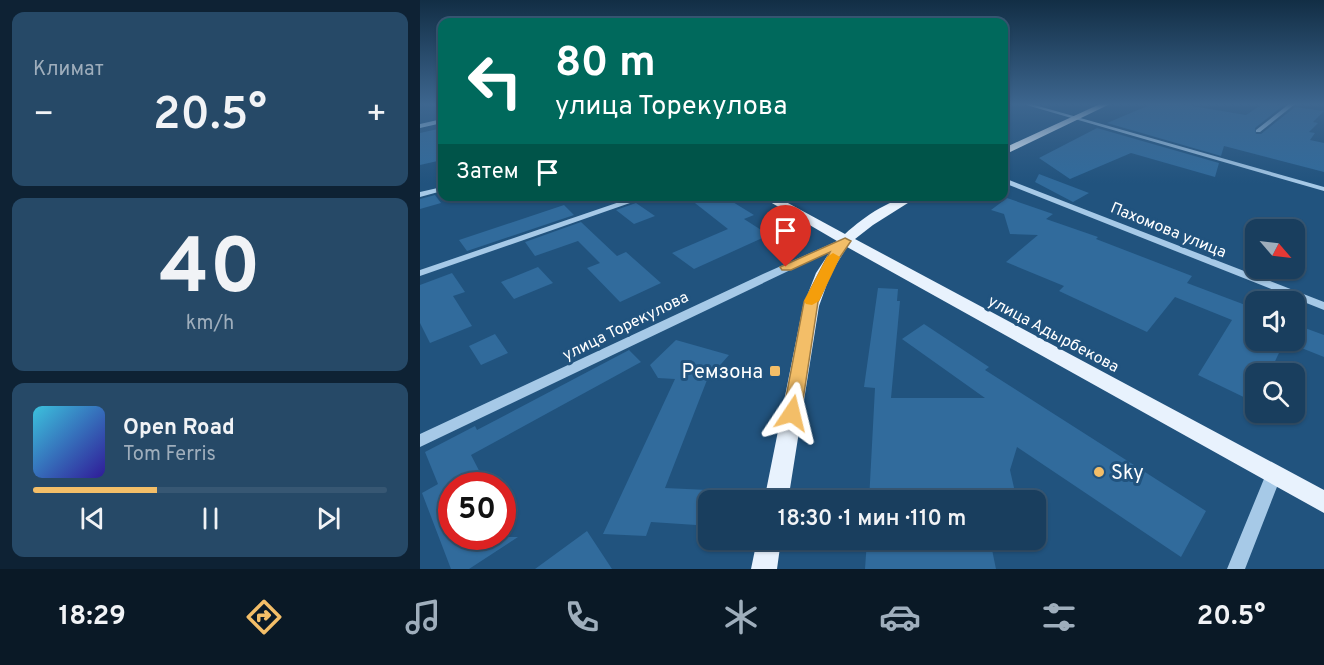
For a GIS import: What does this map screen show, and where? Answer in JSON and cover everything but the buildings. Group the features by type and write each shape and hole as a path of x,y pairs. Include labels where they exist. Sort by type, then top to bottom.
{"main road":[{"path":"1008,151 1049,131"},
{"name":"улица Адырбекова","path":"774,201 1324,502"},
{"path":"778,490 811,302 831,260 845,241 866,224 905,201"},
{"path":"764,569 767,550"}],"street":[{"path":"1123,131 1324,189"},
{"name":"Пахомова улица","path":"1008,182 1324,306"},
{"path":"420,195 438,190"},
{"path":"420,273 631,201"},
{"name":"улица Торекулова","path":"420,441 845,241"},
{"path":"1236,569 1274,474"}],"slow traffic":[{"path":"812,301 833,257"}],"place":[{"name":"Ремзона","path":"775,371"},
{"name":"Sky","path":"1099,472"}],"route":[{"path":"786,267 845,241 831,260 811,302 792,413"}]}
